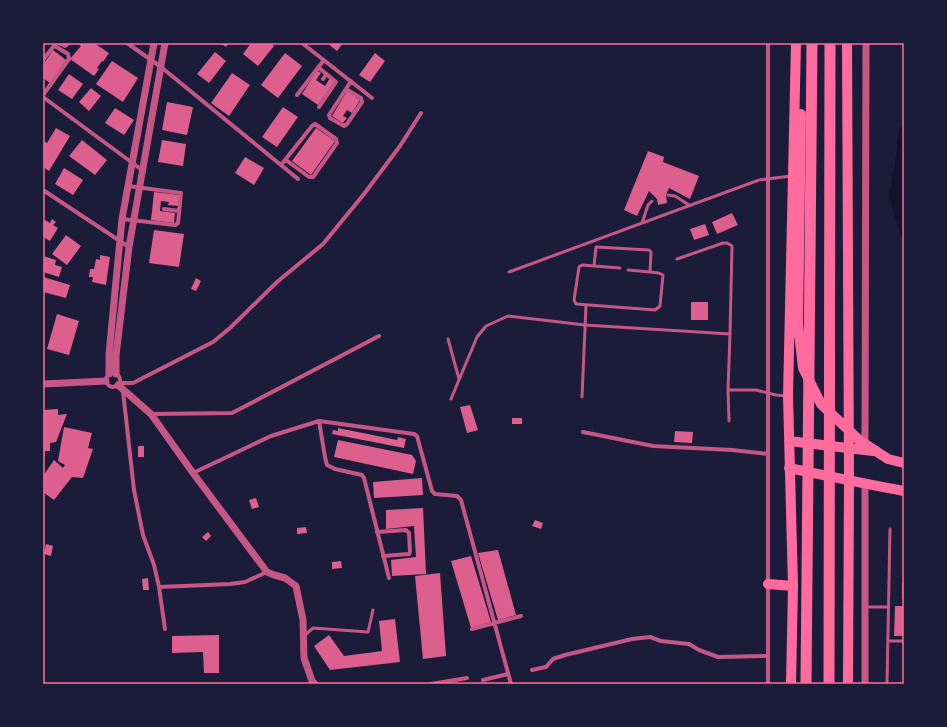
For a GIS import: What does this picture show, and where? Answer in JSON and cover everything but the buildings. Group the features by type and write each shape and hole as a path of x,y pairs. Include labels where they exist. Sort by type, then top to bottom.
{"highway":[{"path":"792,684 793,586 788,396 796,43"},
{"path":"801,43 802,144 798,324 803,368 821,404 859,440 888,459 904,463"},
{"path":"806,684 812,43"},
{"path":"829,684 830,43"},
{"path":"847,43 849,480 848,684"},
{"path":"789,441 865,450 904,457"},
{"path":"789,468 904,491"},
{"path":"768,584 793,586"}],"street":[{"path":"59,43 65,46 69,43"},
{"path":"127,43 160,67 298,179"},
{"path":"154,43 131,163 119,240 109,354 110,386 114,387 133,383 212,342 230,328 277,282 323,244 400,146 421,113"},
{"path":"110,376 116,355 133,220 160,67 166,43"},
{"path":"302,43 372,98"},
{"path":"768,43 768,684"},
{"path":"865,450 866,43"},
{"path":"43,60 55,46 69,56 43,96 142,170"},
{"path":"297,95 324,60"},
{"path":"318,67 336,82 319,107"},
{"path":"323,79 327,74"},
{"path":"346,89 361,98 362,102 344,126 330,118 329,115 346,89 351,82"},
{"path":"43,85 48,88"},
{"path":"281,166 315,124 336,139 337,143 313,177 309,177 286,160"},
{"path":"122,219 175,226 178,223 181,195 179,192 127,186"},
{"path":"43,190 129,246"},
{"path":"164,209 179,211"},
{"path":"151,414 232,413 379,336"},
{"path":"43,384 119,376 134,490 143,535 154,565 159,587 165,629"},
{"path":"120,386 151,414 193,474 267,572 286,578 296,586 303,620 304,658 312,683"},
{"path":"193,474 271,436 319,421 414,434 417,436 432,491 435,494 457,496 461,500 511,684"},
{"path":"319,421 325,462 327,465 335,469 362,475 364,478 389,578"},
{"path":"583,432 653,446 732,450 768,454"},
{"path":"865,484 865,684"},
{"path":"377,532 406,530 409,533 409,554 383,556"},
{"path":"159,587 230,584 244,582 267,572"},
{"path":"472,629 521,616"},
{"path":"532,670 546,667 553,659 565,655 650,637 661,641 689,644 699,650 718,657 768,656"},
{"path":"483,680 508,674"},
{"path":"431,684 467,678"}],"lane":[{"path":"509,272 759,180 793,176"},
{"path":"668,195 675,196 690,205"},
{"path":"642,223 648,205 652,201"},
{"path":"677,259 724,243 732,246 728,390 729,421"},
{"path":"594,266 595,249 598,247 649,250 652,254 650,272"},
{"path":"620,268 582,265 579,267 574,300 576,304 656,310 660,306 663,275 659,272 628,270"},
{"path":"582,397 586,305"},
{"path":"451,398 477,337 486,326 508,316 585,325 730,334"},
{"path":"448,338 459,380"},
{"path":"728,390 756,390 776,395 788,396"},
{"path":"887,684 890,529"},
{"path":"865,608 888,607"},
{"path":"304,637 313,628 368,632 373,610"},
{"path":"888,641 904,641"}],"shaded area":[{"path":"904,124 904,247 889,196 899,129"}]}
